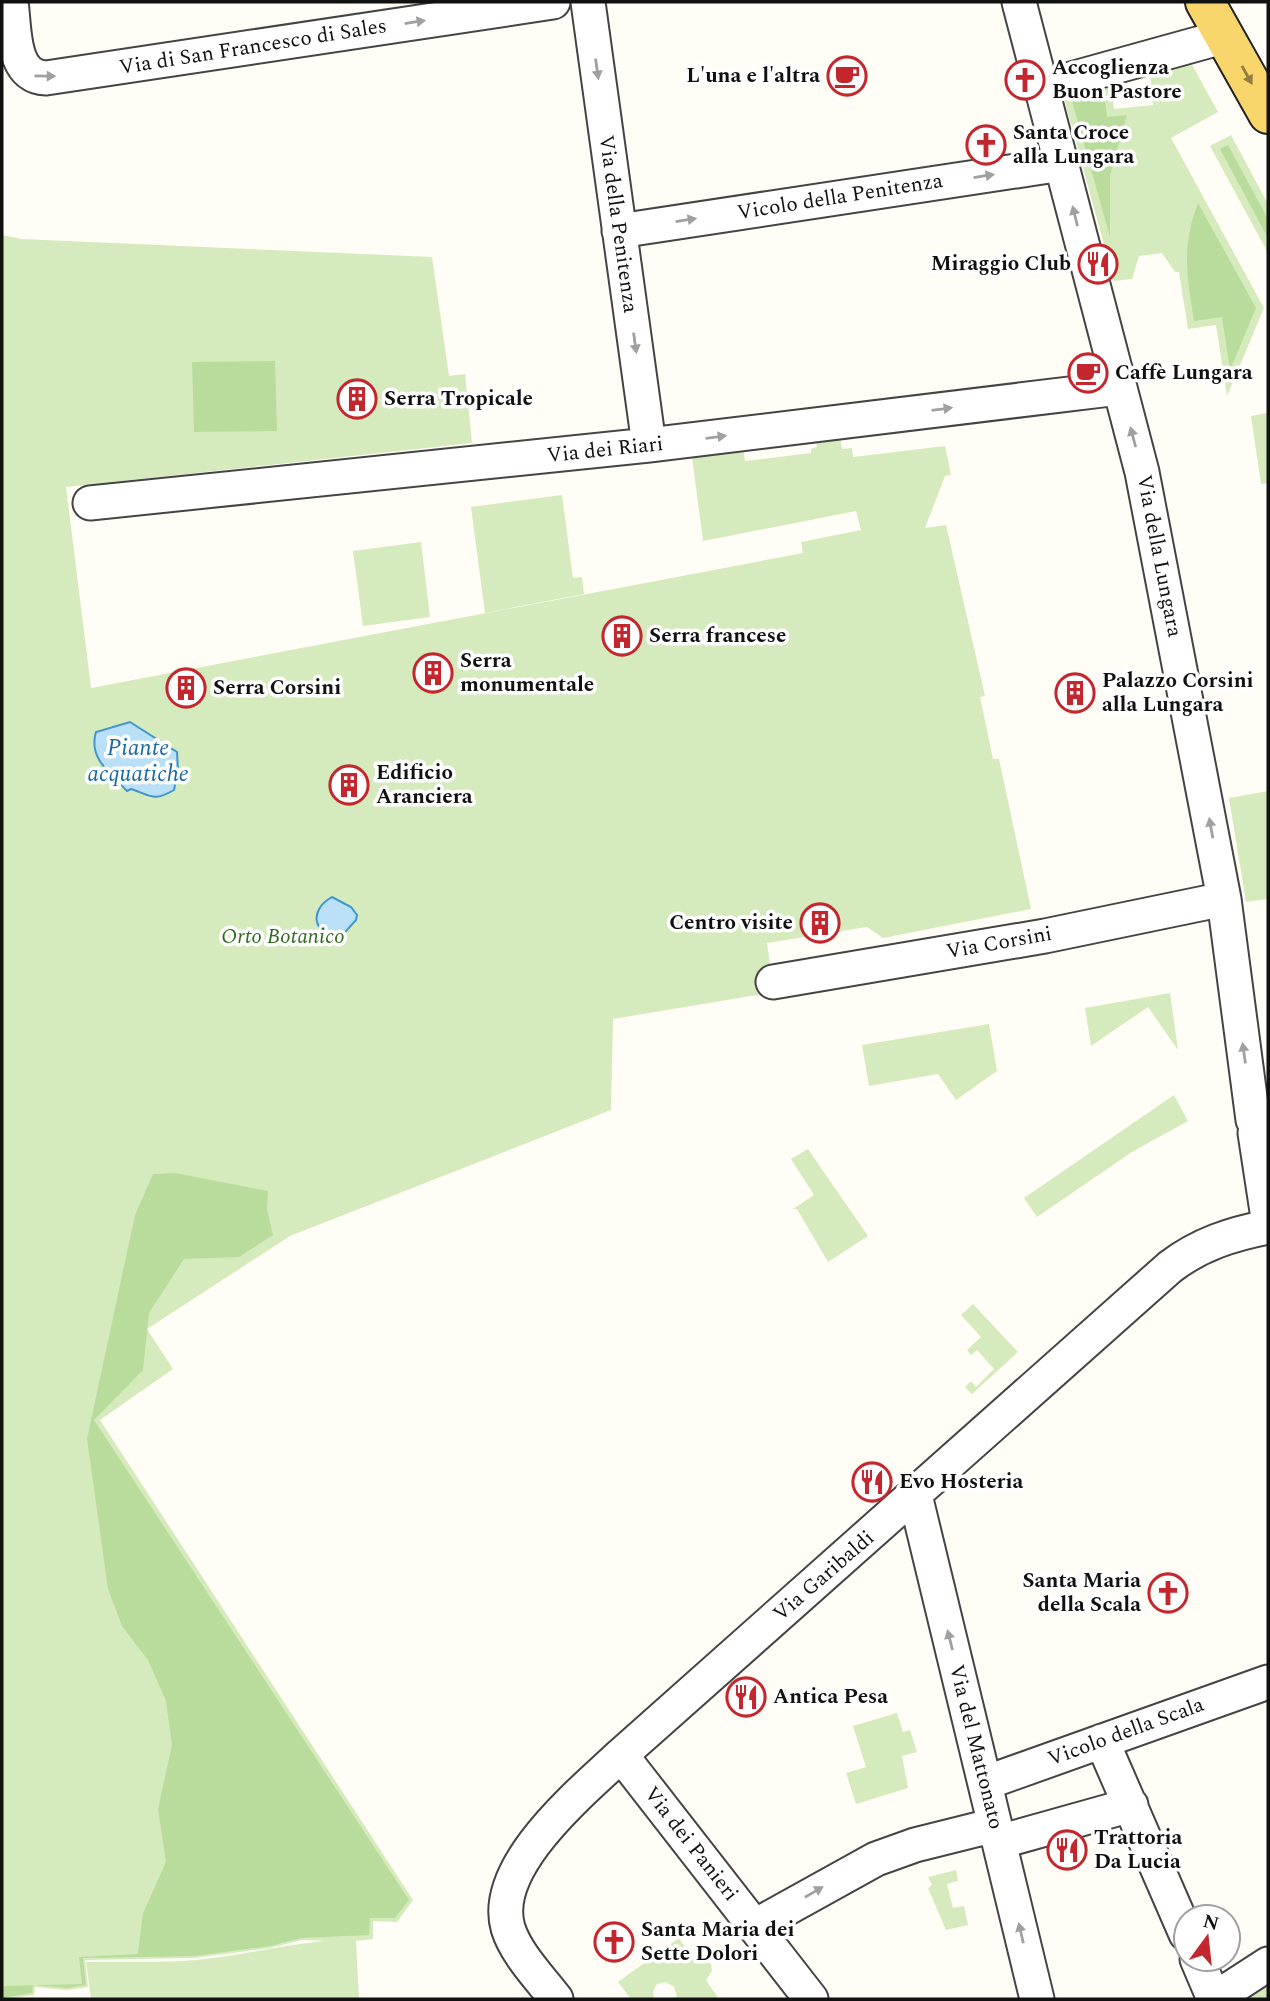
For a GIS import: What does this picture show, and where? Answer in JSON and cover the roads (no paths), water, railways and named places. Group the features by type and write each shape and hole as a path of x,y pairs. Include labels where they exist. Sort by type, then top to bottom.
{"main road":[{"path":"1205,2 1268,114"}],"street":[{"name":"Via di San Francesco di Sales","path":"11,2 21,65 29,74 46,78 553,2"},
{"name":"Via della Penitenza","path":"587,2 649,446"},
{"name":"Via della Lungara","path":"1019,2 1142,472 1224,899 1268,1218"},
{"path":"1042,87 1226,36"},
{"name":"Vicolo della Penitenza","path":"619,231 1062,164"},
{"name":"Via dei Riari","path":"90,503 649,446 1119,388"},
{"name":"Via Corsini","path":"773,982 1045,936 1224,899"},
{"name":"Via Garibaldi","path":"556,1999 511,1934 508,1918 509,1898 528,1852 544,1829 621,1755 1180,1259 1219,1238 1268,1227"},
{"name":"Via del Mattonato","path":"915,1495 1037,1999"},
{"name":"Vicolo della Scala","path":"985,1783 1268,1682"},
{"path":"1102,1741 1173,1903"},
{"name":"Via dei Panieri","path":"621,1755 811,1999"},
{"path":"755,1926 876,1859 915,1844 997,1834 1130,1805"},
{"path":"1203,1973 1214,1999 1268,1964"}],"water":[{"name":"Piante acquatiche","path":"130,722 177,752 178,770 174,790 157,797 131,789 127,791 102,764 95,750 96,732"},
{"path":"332,897 351,907 357,915 356,920 339,939 323,932 317,921 320,908"}],"place":[{"name":"L'una e l'altra","path":"847,76"},
{"name":"Accoglienza Buon Pastore","path":"1025,80"},
{"name":"Santa Croce alla Lungara","path":"986,145"},
{"name":"Miraggio Club","path":"1098,264"},
{"name":"Caffè Lungara","path":"1088,373"},
{"name":"Serra Tropicale","path":"357,399"},
{"name":"Serra francese","path":"622,636"},
{"name":"Serra monumentale","path":"433,673"},
{"name":"Serra Corsini","path":"186,688"},
{"name":"Palazzo Corsini alla Lungara","path":"1075,693"},
{"name":"Edificio Aranciera","path":"349,785"},
{"name":"Centro visite","path":"820,923"},
{"name":"Evo Hosteria","path":"872,1482"},
{"name":"Santa Maria della Scala","path":"1168,1593"},
{"name":"Antica Pesa","path":"746,1697"},
{"name":"Trattoria Da Lucia","path":"1067,1850"},
{"name":"Santa Maria dei Sette Dolori","path":"614,1942"}],"park label":[{"name":"Orto Botanico","path":"283,937"}]}
